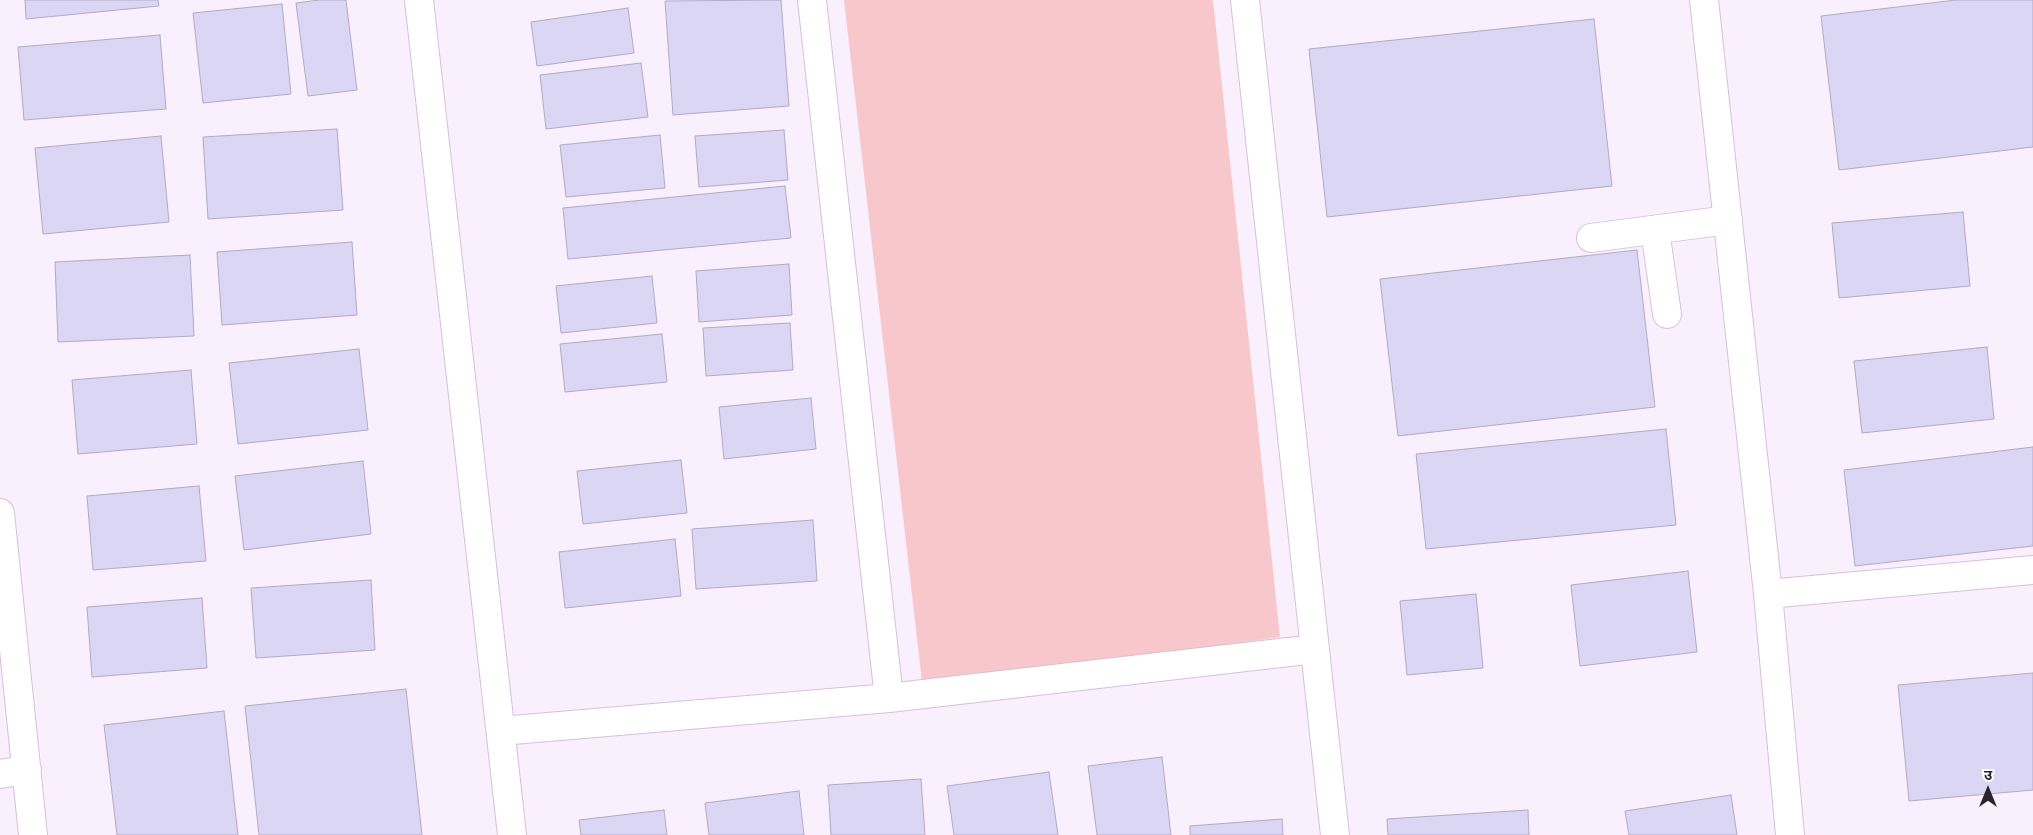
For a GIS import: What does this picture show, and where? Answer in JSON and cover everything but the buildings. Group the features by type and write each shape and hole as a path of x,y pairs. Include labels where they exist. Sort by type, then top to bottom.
{"lane":[{"path":"419,0 512,835"},
{"path":"812,0 889,698"},
{"path":"1245,0 1335,835"},
{"path":"1704,0 1768,594 1790,835"},
{"path":"1592,238 1728,220"},
{"path":"1655,230 1666,314"},
{"path":"0,513 33,835"},
{"path":"1768,594 2033,570"},
{"path":"501,731 889,698 1315,650"},
{"path":"0,774 27,770"}],"shaded area":[{"path":"0,0 2033,0 2033,835 0,835"},
{"path":"844,0 1213,0 1280,637 923,691"}]}
